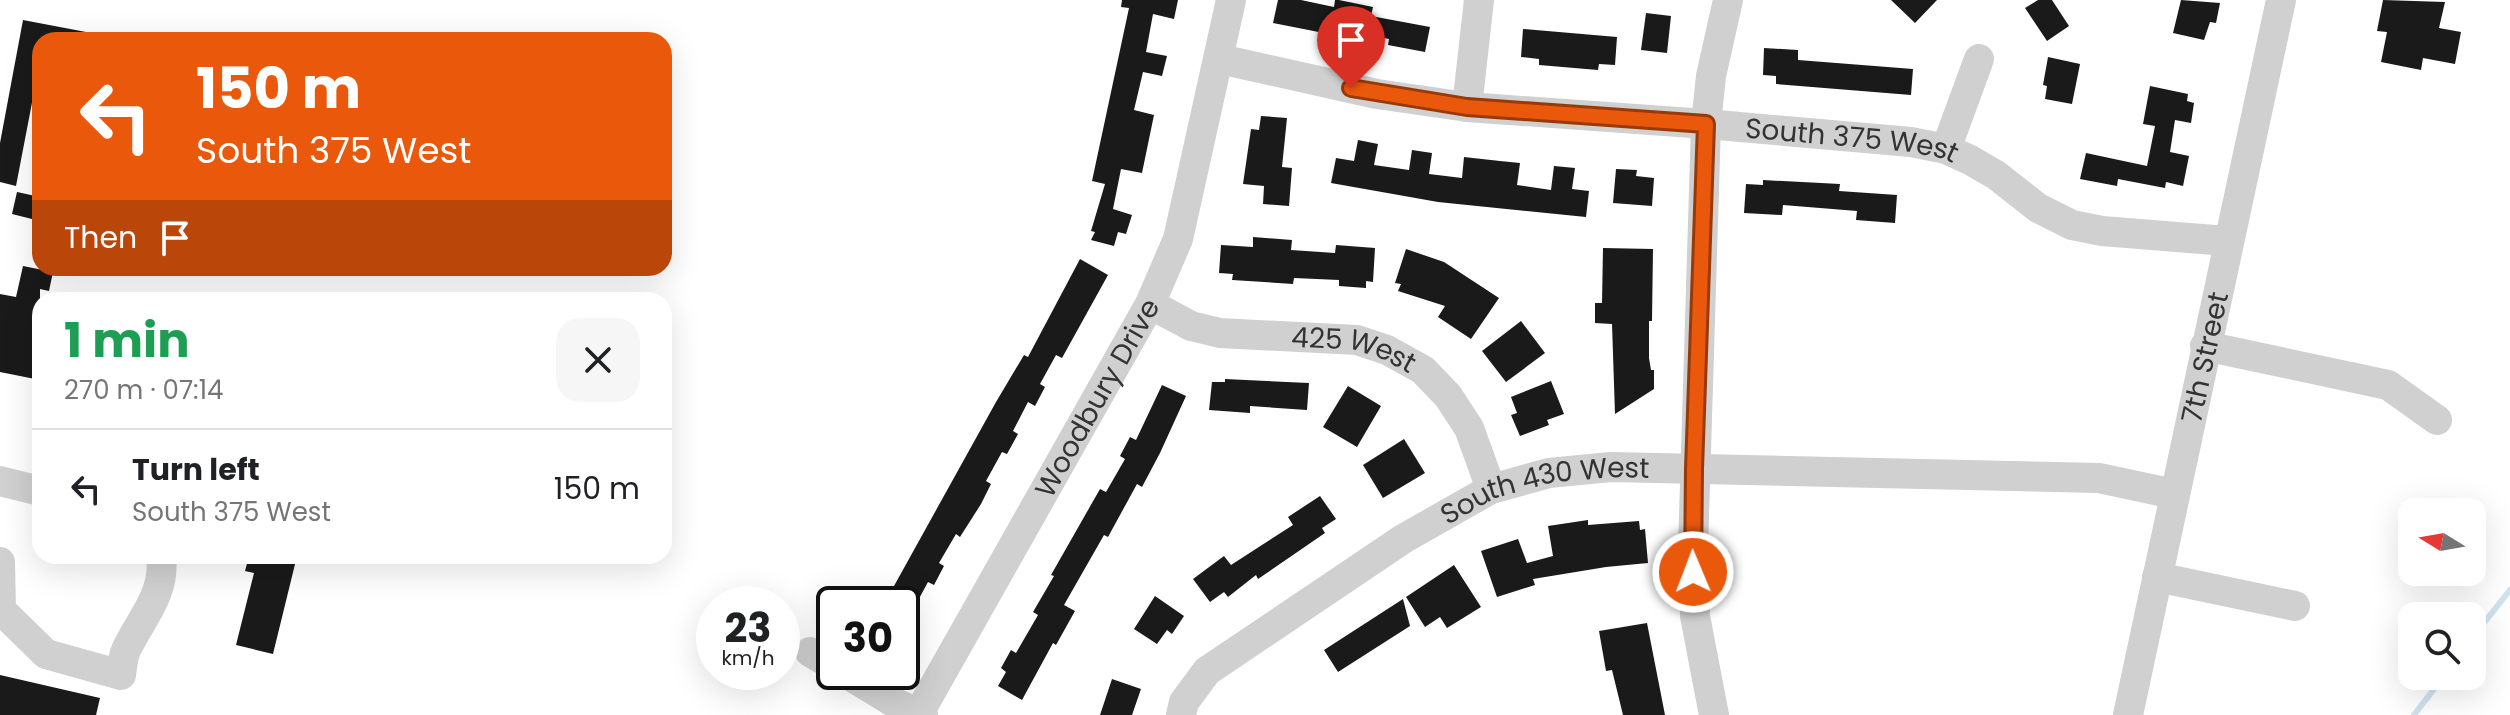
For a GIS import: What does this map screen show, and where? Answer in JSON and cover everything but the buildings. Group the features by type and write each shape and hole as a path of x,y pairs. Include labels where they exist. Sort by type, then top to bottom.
{"street":[{"name":"Woodbury Drive","path":"921,714 1150,304 1178,239 1231,0"},
{"path":"1467,107 1479,0"},
{"path":"1714,715 1695,616 1694,469 1706,124 1711,76 1728,0"},
{"name":"7th Street","path":"2128,715 2281,0"},
{"name":"South 375 West","path":"1220,59 1377,94 1467,107 1911,142 1946,149 1996,175 2038,208 2072,225 2102,231 2227,241"},
{"path":"1946,149 1979,59"},
{"name":"425 West","path":"1150,304 1191,326 1220,333 1357,340 1387,350 1423,370 1448,396 1469,428 1491,489"},
{"path":"2205,346 2388,385 2437,420"},
{"name":"South 430 West","path":"1181,715 1184,702 1207,671 1403,539 1491,489 1549,473 1611,467 2099,478 2174,494"},
{"path":"0,481 32,489"},
{"path":"0,562 1,610 46,654 121,675 125,651 161,584 161,564"},
{"path":"2157,577 2295,606"},
{"path":"873,690 921,714"}],"waterway":[{"path":"2486,620 2510,590"},
{"path":"2414,715 2433,690"}],"route":[{"path":"1351,88 1467,107 1706,124 1693,572"}]}
